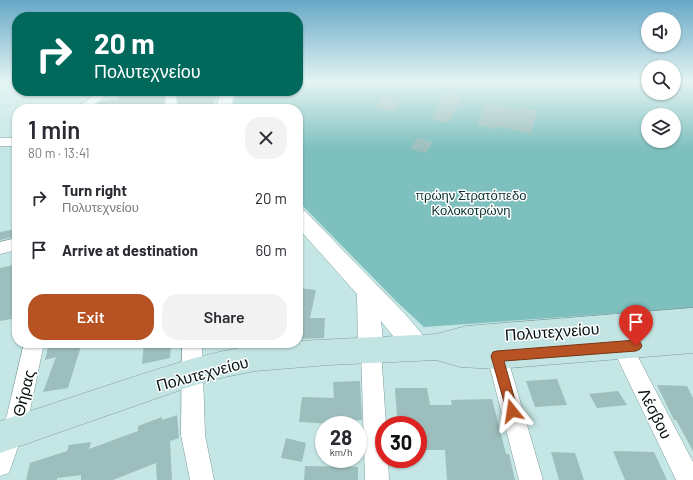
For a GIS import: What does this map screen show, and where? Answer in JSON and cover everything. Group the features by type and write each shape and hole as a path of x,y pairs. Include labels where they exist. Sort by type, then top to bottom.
{"main road":[{"name":"Πολυτεχνείου","path":"6,435 192,372 225,363 255,358 427,347 466,338 693,320"},
{"name":"Πολυτεχνείου","path":"427,347 460,354 497,356 693,341"}],"street":[{"path":"0,142 12,142"},
{"path":"303,221 398,322 427,347"},
{"path":"0,248 12,245"},
{"path":"368,291 377,480"},
{"name":"Λέσβου","path":"622,347 689,480"},
{"name":"Θήρας","path":"0,464 6,435 24,390 33,348"},
{"path":"192,348 193,430 202,480"},
{"path":"497,356 531,480"}],"green space":[{"name":"πρώην Στρατόπεδο Κολοκοτρώνη","path":"303,104 693,104 693,308 424,327 396,301 303,206"}],"building":[{"path":"376,104 399,104 395,112 374,108"},
{"path":"439,104 459,104 449,123 431,119"},
{"path":"485,104 519,110 520,107 537,111 531,134 496,126 495,129 478,125"},
{"path":"418,138 433,142 426,153 410,149"},
{"path":"12,230 12,237 0,240 0,232"},
{"path":"12,265 12,319 0,321 0,268"},
{"path":"303,289 316,290 310,318 325,318 324,338 303,339"},
{"path":"48,348 80,348 68,388 43,392 56,357 45,360"},
{"path":"144,348 171,348 170,358 142,364"},
{"path":"557,379 567,405 535,407 526,381"},
{"path":"360,381 362,416 315,416 315,423 299,422 302,397 334,398 333,382"},
{"path":"657,385 687,386 693,398 693,451 676,420 674,420"},
{"path":"395,388 427,388 430,405 452,405 451,400 492,399 506,454 509,454 515,480 447,480 445,450 427,450 427,416 397,416"},
{"path":"618,391 627,405 597,408 589,394"},
{"path":"177,415 179,438 170,441 172,480 157,480 156,463 113,480 81,480 81,475 57,478 57,480 26,480 30,463 67,451 69,445 91,442 89,449 138,431 138,426 162,417 162,420"},
{"path":"286,438 306,443 302,462 281,458"},
{"path":"613,451 654,452 667,480 625,480"},
{"path":"551,452 575,453 584,480 559,480"},
{"path":"305,466 315,466 315,468 358,468 358,480 304,480"}],"route":[{"path":"512,411 497,356 636,346"}]}
